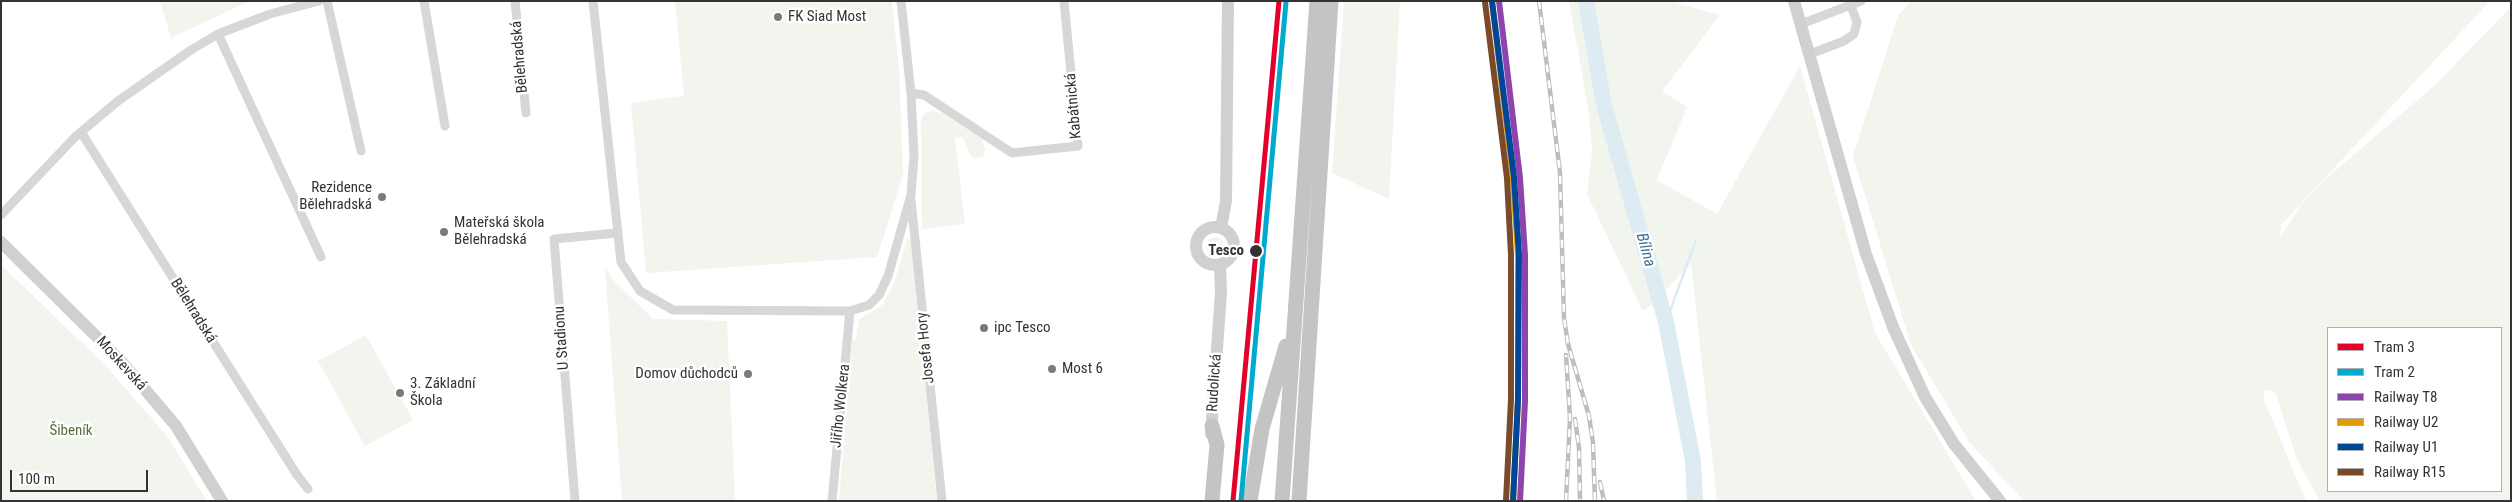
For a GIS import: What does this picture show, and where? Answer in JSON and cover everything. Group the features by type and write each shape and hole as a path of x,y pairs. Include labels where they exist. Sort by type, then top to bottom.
{"highway":[{"path":"1282,501 1317,1"},
{"path":"1299,501 1331,1"},
{"path":"1250,501 1262,429 1295,311"},
{"path":"1212,426 1217,445 1212,501"}],"street":[{"path":"1,215 81,132 151,77 218,34 270,14 319,1"},
{"path":"327,1 361,151"},
{"path":"424,1 445,126"},
{"name":"Bělehradská","path":"515,1 526,113"},
{"path":"593,1 617,233 621,262 629,278 640,291 673,310 850,311 869,305 879,295 888,276 911,195 914,156 911,93 901,1"},
{"name":"Kabátnická","path":"911,93 924,95 1012,153 1078,146 1064,1"},
{"path":"1221,228 1226,201 1228,1"},
{"path":"1794,1 1866,254 1893,327 1930,405 1954,444 2000,501"},
{"path":"1801,24 1861,1"},
{"path":"1810,54 1844,41 1854,34 1857,22 1850,6"},
{"path":"218,34 321,257"},
{"name":"Bělehradská","path":"81,132 281,450 308,489"},
{"name":"Josefa Hory","path":"911,195 942,501"},
{"path":"1209,228 1221,228 1231,235 1234,247 1230,258 1220,265 1204,262 1196,247 1199,235 1209,228"},
{"name":"U Stadionu","path":"575,501 554,238 617,233"},
{"name":"Moskevská","path":"1,242 120,360 176,426 222,501"},
{"name":"Rudolická","path":"1205,501 1220,302 1220,265"},
{"name":"Jiřího Wolkera","path":"832,501 850,311"}],"green space":[{"path":"160,1 254,1 241,5 171,38"},
{"path":"675,1 892,1 899,69 903,175 877,257 646,273 631,103 684,96"},
{"path":"1344,1 1400,1 1389,199 1332,173"},
{"path":"1569,1 1669,1 1720,15 1662,91 1687,107 1657,180 1717,214 1800,66 1875,333 1976,501 1717,501 1691,263 1651,306 1643,311 1587,194 1592,152 1589,114"},
{"path":"1911,1 2490,1 2281,225 2280,237 2301,205 2321,183 2433,87 2511,7 2511,501 2320,501 2297,460 2276,394 2271,390 2265,390 2265,388 2264,400 2306,501 2024,501 1970,443 1911,345 1853,156 1898,16"},
{"path":"931,111 942,113 982,139 985,150 983,157 975,158 970,155 963,137 955,138 965,224 922,229 921,119 925,113"},
{"path":"1211,237 1219,237 1224,242 1222,253 1211,255 1206,250 1206,242"},
{"path":"907,239 911,240 937,501 839,501 852,341 856,339 859,319 882,305 894,284"},
{"name":"Šibeník","path":"1,265 106,366 167,436 207,501 1,501"},
{"path":"605,267 615,282 653,319 727,321 735,501 622,501"},
{"path":"366,335 413,420 365,446 318,361"}],"waterway":[{"name":"Bílina","path":"1586,1 1604,105 1666,322 1693,461 1695,501"},
{"path":"1666,322 1696,240"}],"railway":[{"path":"1539,1 1560,173 1564,318 1568,344 1589,416 1593,443 1595,501"},
{"path":"1566,355 1570,418 1566,501"},
{"path":"1575,419 1579,448 1580,501"},
{"path":"1600,482 1604,501"}],"tram line":[{"name":"3","path":"1233,501 1279,1"},
{"name":"2","path":"1241,501 1286,2"}],"rail line":[{"name":"U1","path":"1492,1 1514,177 1519,255 1518,399 1513,501"},
{"name":"T8","path":"1499,1 1520,178 1525,255 1525,401 1520,501"},
{"name":"R15","path":"1485,2 1507,178 1511,255 1511,399 1506,501"},
{"name":"U2","path":"1492,2 1513,179 1518,255 1518,401 1513,501"}],"place":[{"name":"FK Siad Most","path":"778,17"},
{"name":"Rezidence Bělehradská","path":"382,197"},
{"name":"Mateřská škola Bělehradská","path":"444,232"},
{"name":"Tesco","path":"1256,251"},
{"name":"ipc Tesco","path":"984,328"},
{"name":"Most 6","path":"1052,369"},
{"name":"Domov důchodců","path":"748,374"},
{"name":"3. Základní Škola","path":"400,393"}]}
